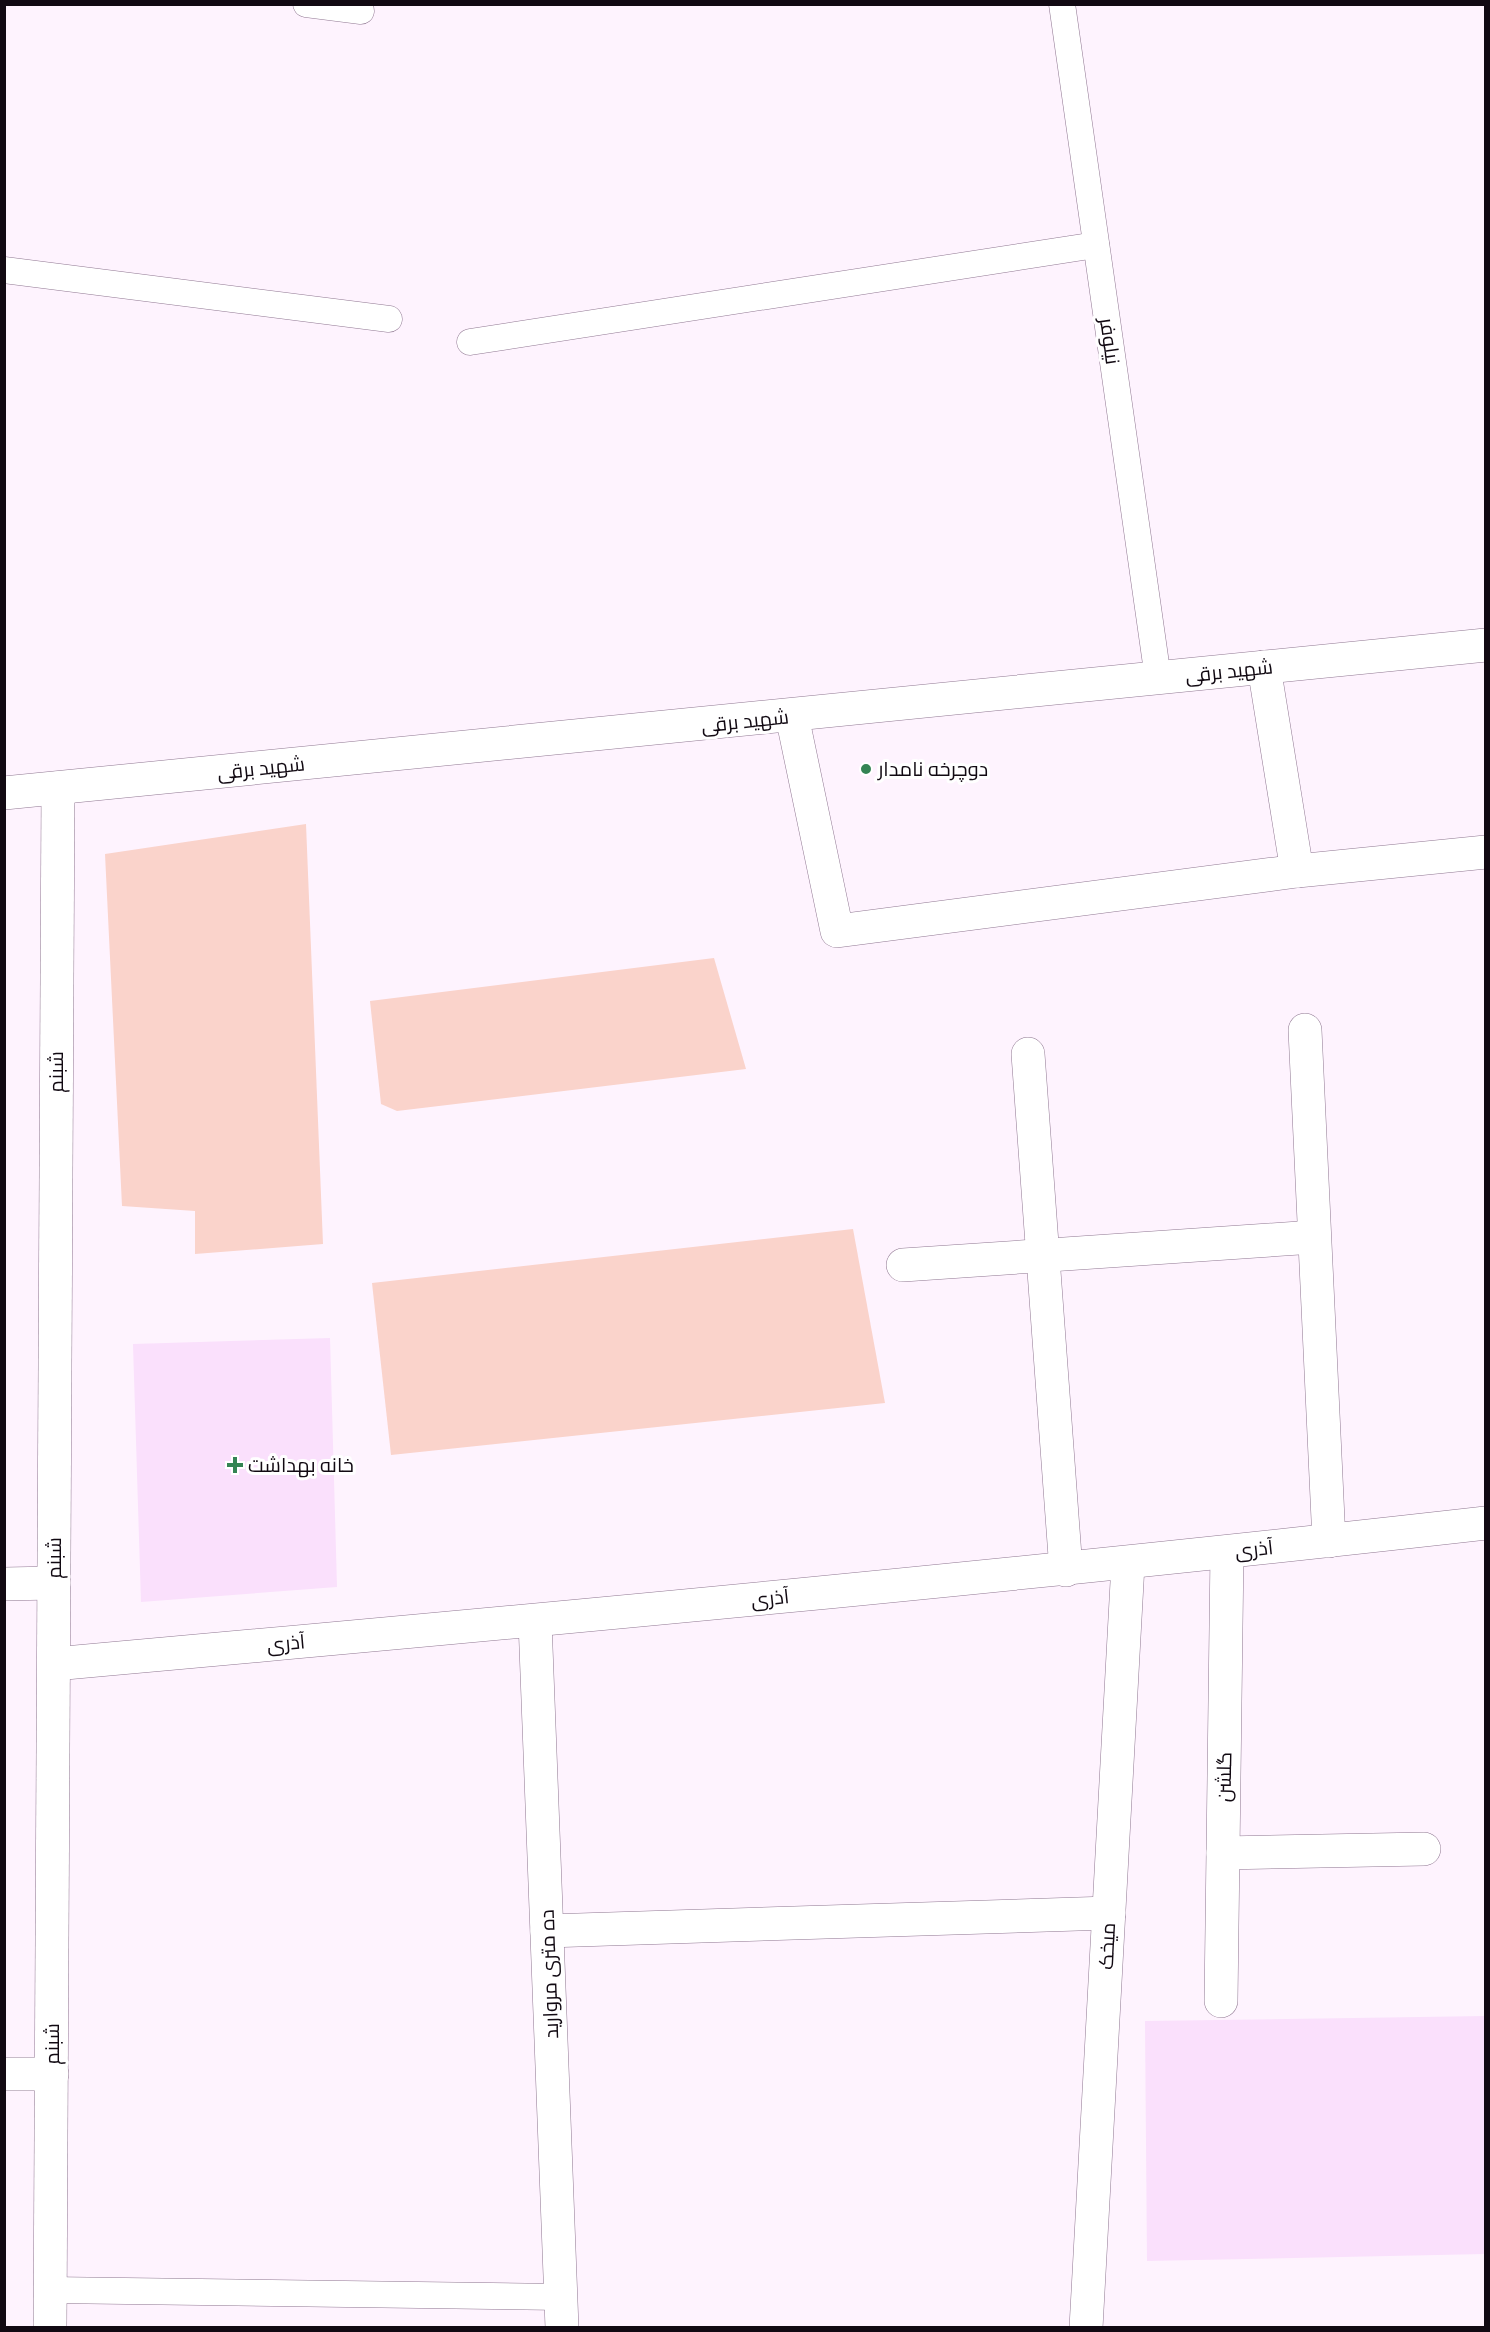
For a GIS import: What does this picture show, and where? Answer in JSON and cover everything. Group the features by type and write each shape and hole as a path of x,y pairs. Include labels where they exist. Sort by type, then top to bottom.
{"street":[{"name":"شهید برقی","path":"4,793 1485,645"},
{"path":"1264,667 1297,871"},
{"path":"792,716 837,931 1297,871 1485,852"},
{"name":"شبنم","path":"50,2328 58,788"},
{"path":"1305,1030 1329,1541"},
{"path":"1028,1054 1066,1570"},
{"path":"903,1265 1314,1237"},
{"name":"آذری","path":"54,1664 1128,1564 1485,1523"},
{"name":"گلشن","path":"1221,2001 1227,1552"},
{"name":"میخک","path":"1086,2328 1128,1564"},
{"path":"4,1584 54,1583"},
{"name":"ده متری مروارید","path":"535,1621 561,2312"},
{"path":"1223,1853 1424,1849"},
{"path":"547,1931 1109,1913"},
{"path":"4,2074 52,2074"}],"lane":[{"path":"306,4 361,11"},
{"name":"نیلوفر","path":"1062,4 1158,678"},
{"path":"470,342 1096,246"},
{"path":"4,270 389,319"},
{"path":"51,2290 561,2312"}],"shaded area":[{"path":"306,824 323,1244 195,1254 195,1211 122,1206 105,854"},
{"path":"714,958 746,1069 397,1111 381,1104 370,1001"},
{"path":"853,1229 885,1403 391,1455 372,1283"},
{"name":"خانه بهداشت","path":"330,1338 337,1587 141,1602 133,1344"},
{"path":"1485,2016 1485,2254 1147,2261 1145,2021"}],"place":[{"name":"دوچرخه نامدار","path":"866,769"},
{"name":"خانه بهداشت","path":"235,1465"}]}
